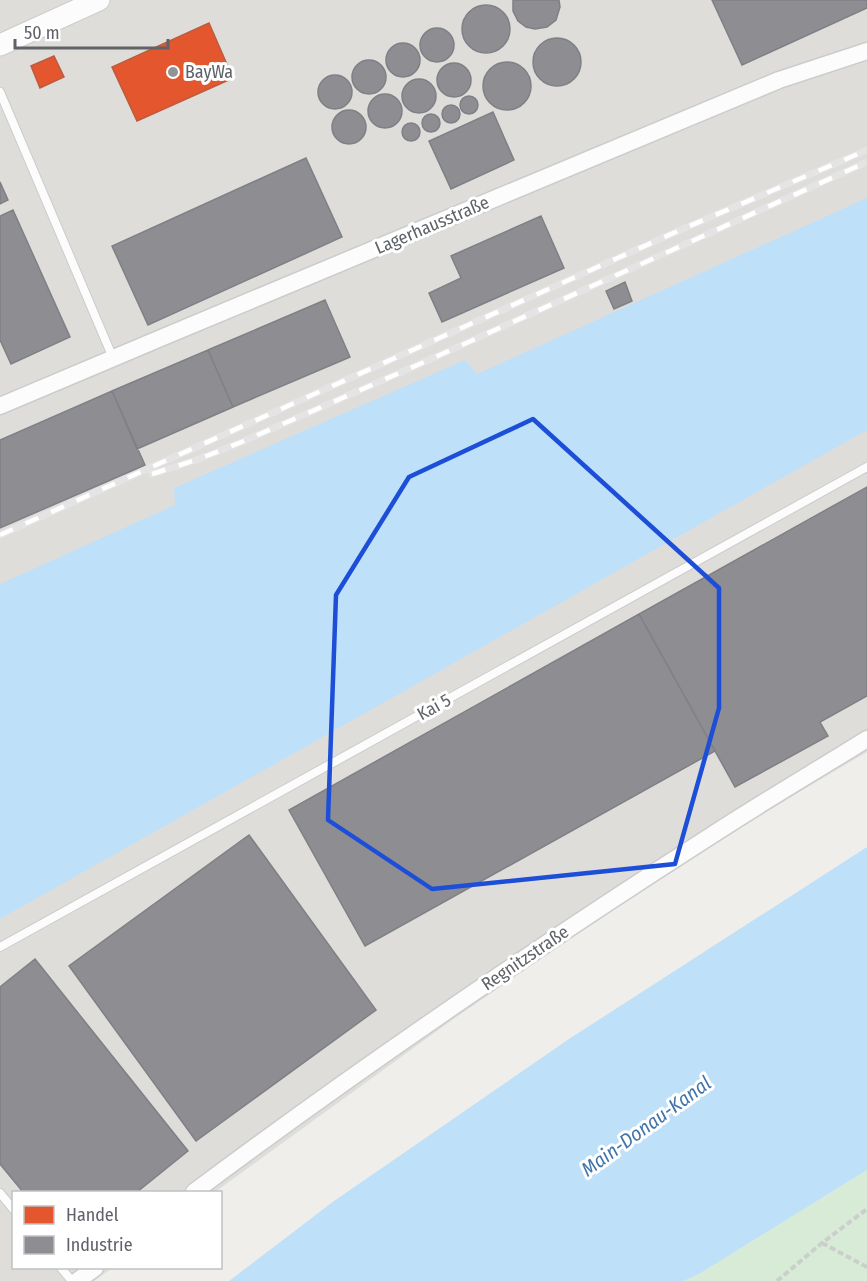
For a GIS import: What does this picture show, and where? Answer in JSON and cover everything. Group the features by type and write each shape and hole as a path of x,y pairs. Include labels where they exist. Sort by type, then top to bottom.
{"street":[{"path":"0,45 99,0"},
{"name":"Lagerhausstraße","path":"0,406 779,80 867,51"},
{"name":"Regnitzstraße","path":"195,1191 405,1039 488,982 711,835 867,739"},
{"path":"77,1281 94,1269"}],"lane":[{"path":"0,92 113,358"},
{"name":"Kai 5","path":"0,947 867,467"},
{"path":"0,1193 12,1208"},
{"path":"62,1269 72,1281"}],"path":[{"path":"777,1281 867,1209"},
{"path":"822,1243 867,1268"}],"highlighted area":[{"path":"533,419 719,588 719,708 675,864 432,889 328,820 336,595 409,477"}],"shaded area":[{"path":"0,0 867,0 867,752 778,804 613,910 459,1015 216,1191 12,1191 12,1269 111,1269 94,1281 0,1281"}],"green space":[{"path":"867,1170 867,1281 684,1281 699,1274"}],"water":[{"path":"867,198 867,430 0,919 0,584 175,505 174,488 465,360 477,374"},
{"name":"Main-Donau-Kanal","path":"867,847 867,1170 684,1281 229,1281 334,1201 569,1039"}],"building: Handel":[{"name":"BayWa","path":"209,23 233,78 137,121 112,67"},
{"path":"54,56 64,77 40,88 31,66"}],"building: Industrie":[{"path":"513,0 559,0 560,7 556,20 547,27 535,29 526,27 518,21 513,11"},
{"path":"712,0 867,0 867,8 742,65"},
{"path":"486,5 503,12 510,29 503,46 486,53 469,46 462,29 469,12"},
{"path":"437,28 449,33 454,45 449,57 437,62 425,57 420,45 425,33"},
{"path":"557,38 574,45 581,62 574,79 557,86 540,79 533,62 540,45"},
{"path":"403,43 415,48 420,60 415,72 403,77 391,72 386,60 391,48"},
{"path":"369,60 381,65 386,77 381,89 369,94 357,89 352,77 357,65"},
{"path":"507,62 524,69 531,86 524,103 507,110 490,103 483,86 490,69"},
{"path":"454,63 466,68 471,80 466,92 454,97 442,92 437,80 442,68"},
{"path":"335,75 347,80 352,92 347,104 335,109 323,104 318,92 323,80"},
{"path":"419,79 431,84 436,96 431,108 419,113 407,108 402,96 407,84"},
{"path":"385,94 397,99 402,111 397,123 385,128 373,123 368,111 373,99"},
{"path":"469,96 475,99 478,105 475,111 469,114 463,111 460,105 463,99"},
{"path":"451,105 457,108 460,114 457,120 451,123 445,120 442,114 445,108"},
{"path":"349,110 361,115 366,127 361,139 349,144 337,139 332,127 337,115"},
{"path":"493,112 514,160 451,189 429,141"},
{"path":"431,114 437,117 440,123 437,129 431,132 425,129 422,123 425,117"},
{"path":"411,123 417,126 420,132 417,138 411,141 405,138 402,132 405,126"},
{"path":"306,158 342,237 148,325 112,246"},
{"path":"0,182 8,200 0,204"},
{"path":"13,210 70,337 11,364 0,340 0,216"},
{"path":"541,216 564,268 442,322 429,293 461,278 451,256"},
{"path":"625,282 632,301 614,309 606,291"},
{"path":"325,300 350,357 233,407 208,350"},
{"path":"208,350 233,407 137,449 112,391"},
{"path":"112,391 145,465 0,528 0,440"},
{"path":"867,487 867,696 820,722 828,736 735,787 639,614"},
{"path":"639,614 715,751 365,946 289,810"},
{"path":"249,835 376,1010 196,1141 69,966"},
{"path":"35,959 188,1151 138,1191 22,1191 0,1164 0,987"}],"railway":[{"path":"0,535 678,231 867,150"},
{"path":"152,474 244,441 867,162"}],"place":[{"name":"BayWa","path":"173,72"}]}
